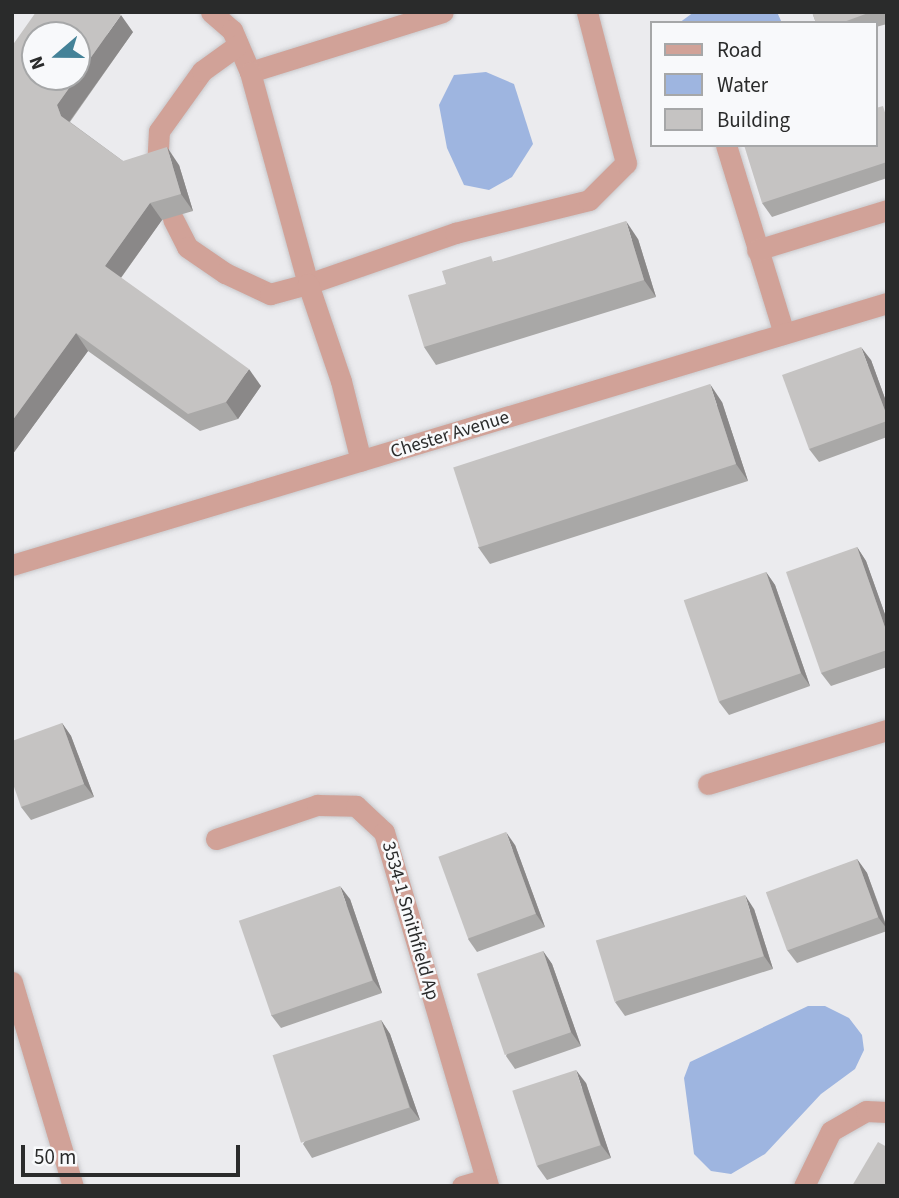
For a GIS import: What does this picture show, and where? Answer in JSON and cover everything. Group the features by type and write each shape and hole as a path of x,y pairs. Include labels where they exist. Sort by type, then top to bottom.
{"street":[{"path":"211,12 232,30 250,72 308,284 341,381 361,461"},
{"path":"250,72 443,12"},
{"path":"173,219 187,247 225,273 270,294 308,284 455,233 589,200 626,163 587,12"},
{"path":"157,168 159,131 202,71 238,45"},
{"path":"727,147 783,333"},
{"path":"757,250 887,210"},
{"name":"Chester Avenue","path":"12,565 887,303"},
{"path":"708,784 887,730"},
{"name":"3534-1 Smithfield Ap","path":"216,839 317,805 356,806 384,832 487,1182"},
{"path":"12,982 73,1186"},
{"path":"804,1186 831,1131 866,1111 887,1112"},
{"path":"462,1186 487,1182"}],"water":[{"path":"694,12 777,12 781,21 682,21"},
{"path":"486,72 514,84 533,144 512,177 489,190 464,185 447,148 439,105 454,75"},
{"path":"808,1006 825,1006 849,1018 862,1035 864,1050 855,1069 821,1094 765,1154 731,1174 711,1171 694,1154 684,1078 690,1062"}],"building":[{"path":"36,12 117,12 121,15 91,57 91,21 30,21"},
{"path":"812,12 871,12 846,21 815,21"},
{"path":"21,33 21,91 67,91 57,105 61,116 123,161 167,147 181,194 150,203 105,266 249,369 226,402 188,414 76,333 12,421 12,46"},
{"path":"883,106 887,119 887,162 762,203 745,147 878,147 878,107"},
{"path":"626,221 644,280 424,347 408,295 446,284 442,271 491,256 493,262"},
{"path":"861,347 887,421 809,449 782,375"},
{"path":"710,384 736,464 479,547 453,467"},
{"path":"857,547 887,633 887,650 821,673 786,572"},
{"path":"766,572 801,673 719,701 684,600"},
{"path":"62,723 84,784 21,807 12,781 12,741"},
{"path":"506,832 536,914 468,938 438,857"},
{"path":"857,859 878,917 787,950 766,892"},
{"path":"340,886 373,981 271,1015 239,921"},
{"path":"745,895 764,956 615,1002 596,941"},
{"path":"543,951 571,1032 505,1055 477,974"},
{"path":"381,1020 409,1107 301,1143 273,1055"},
{"path":"576,1070 600,1145 537,1166 512,1091"},
{"path":"878,1142 887,1147 887,1186 852,1186"}]}
